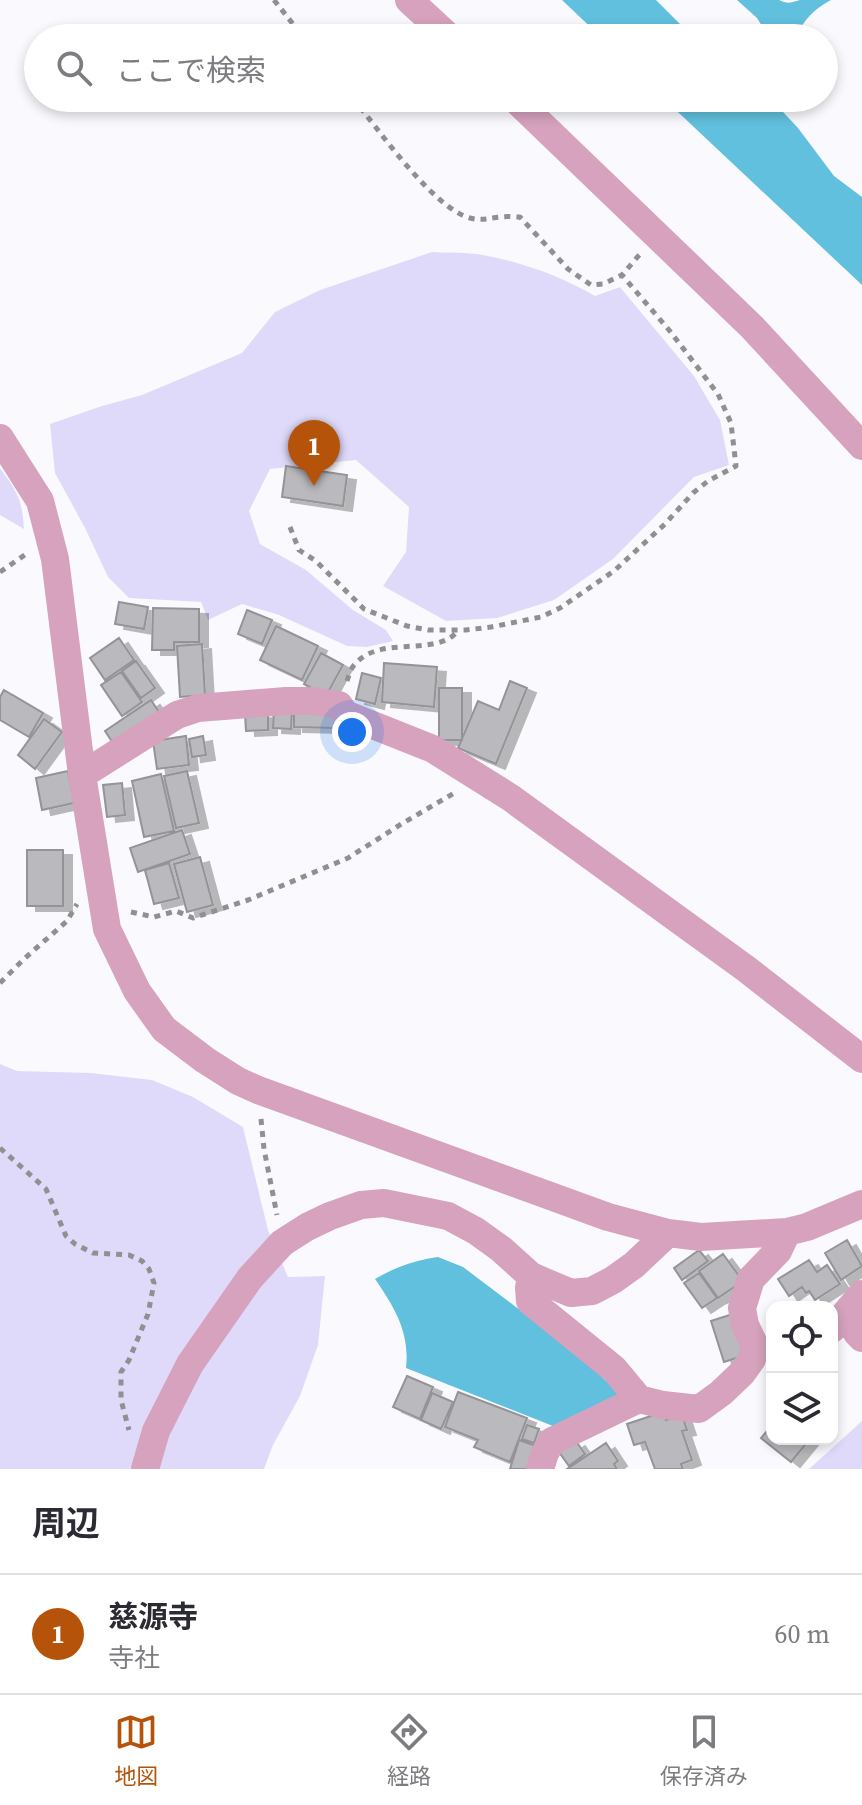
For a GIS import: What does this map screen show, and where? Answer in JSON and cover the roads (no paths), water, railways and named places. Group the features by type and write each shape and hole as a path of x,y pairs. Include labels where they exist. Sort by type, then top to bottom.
{"street":[{"path":"409,0 435,24"},
{"path":"529,112 752,327 862,446"},
{"path":"0,438 40,501 55,559 82,775 107,929 137,991 164,1029 205,1060 258,1090 551,1198 668,1233 701,1237 787,1232 862,1204"},
{"path":"82,775 177,715 198,708 286,701 339,705 345,714 433,749 511,798 719,949 862,1059"},
{"path":"146,1465 156,1431 190,1364 250,1278 282,1243 330,1216 361,1205 384,1203 448,1216 501,1249 531,1276 571,1293 592,1291 613,1280 668,1233"},
{"path":"531,1276 530,1301 614,1369 639,1399 699,1409 721,1393 752,1359 755,1346 745,1325 742,1308 751,1279 778,1251 787,1232"},
{"path":"847,1312 862,1338"},
{"path":"540,1469 552,1441 639,1399"}],"water":[{"path":"562,0 656,0 680,24 587,24"},
{"path":"737,0 779,0 788,3 831,0 819,7 804,24 761,24"},
{"path":"678,112 783,112 834,176 862,197 862,285"},
{"path":"438,1257 463,1267 565,1344 623,1396 553,1426 406,1368 406,1343 400,1321 375,1279 406,1265"}],"place":[{"name":"慈源寺","path":"314,486"}]}
